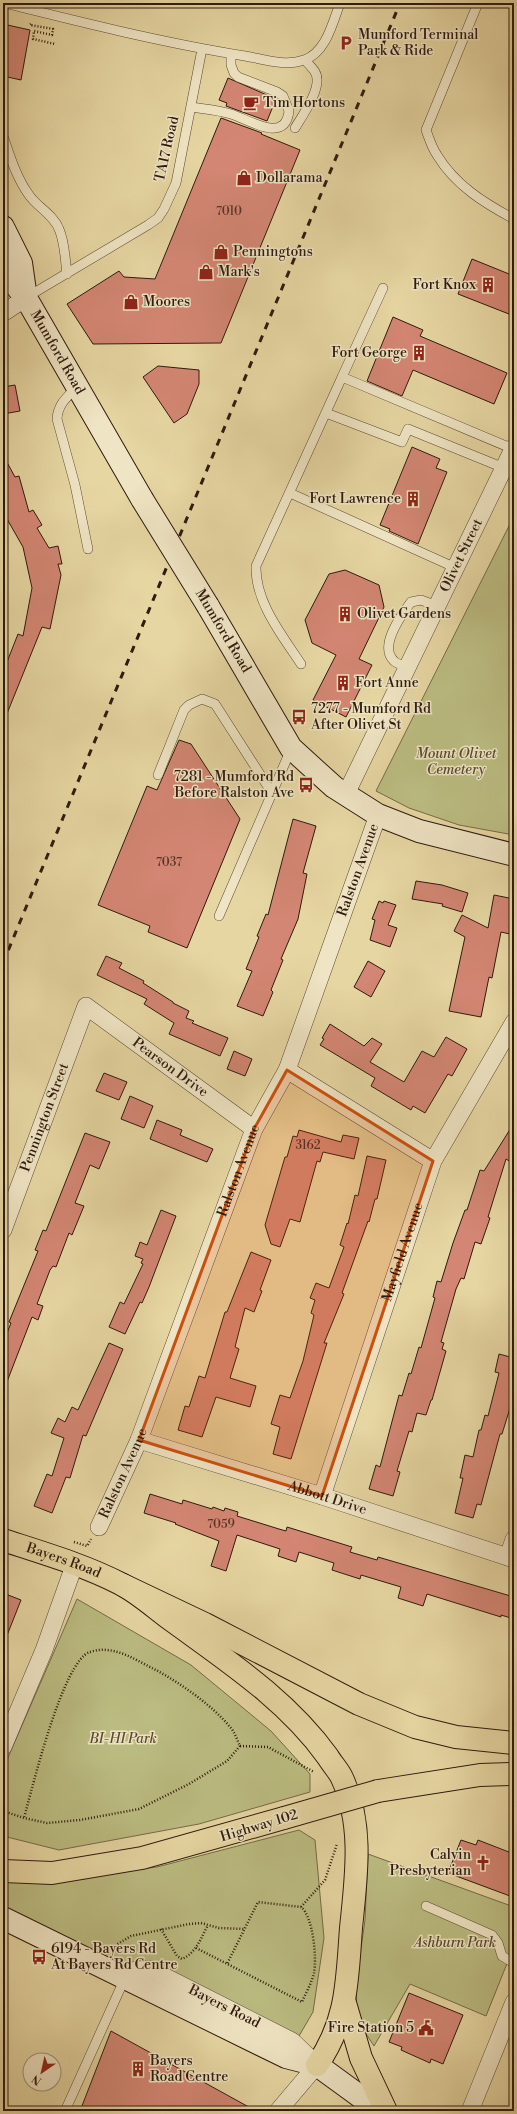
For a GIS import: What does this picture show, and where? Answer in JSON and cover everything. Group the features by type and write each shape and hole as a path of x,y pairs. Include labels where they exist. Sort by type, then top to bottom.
{"main road":[{"name":"Bayers Road","path":"3,1540 75,1563 123,1585"},
{"path":"123,1585 205,1624 373,1710 415,1727 449,1735 514,1744"},
{"path":"123,1585 221,1655 275,1698 312,1736 342,1777 354,1813 357,1847 345,2002 333,2039 317,2065"},
{"name":"Highway 102","path":"3,1871 52,1873 142,1858 378,1791 480,1775 514,1774"},
{"path":"3,1860 40,1866 94,1866"},
{"path":"345,2002 361,2058 386,2111"}],"street":[{"name":"Mumford Road","path":"3,227 21,263 26,298"},
{"name":"Mumford Road","path":"3,270 26,298 142,499 208,606 291,748 334,787 378,815 419,830 514,855"},
{"path":"3,313 26,298"},
{"name":"Olivet Street","path":"346,794 513,448"},
{"name":"Ralston Avenue","path":"99,1527 139,1440 254,1129 286,1070 378,815"},
{"name":"Pearson Drive","path":"86,1006 254,1129"},
{"name":"Pennington Street","path":"3,1230 86,1006"},
{"name":"Mayfield Avenue","path":"322,1496 433,1161 514,1022"},
{"path":"286,1070 433,1161"},
{"name":"Abbott Drive","path":"139,1440 322,1496 511,1558"},
{"path":"511,1558 514,1539"},
{"path":"3,1747 44,1650 75,1563"},
{"name":"Bayers Road","path":"3,1918 286,2057 317,2065 380,2111"},
{"path":"470,2111 514,2002"},
{"path":"278,2111 317,2065"}],"lane":[{"path":"4,3 202,49 290,63 305,60 315,54 325,41 340,3"},
{"path":"478,3 426,130 436,155 455,178 484,203 514,219"},
{"name":"TA17 Road","path":"26,298 158,218 164,209 176,183 202,49"},
{"path":"191,107 225,112 267,129 277,128 285,122 289,111 283,96 270,89 238,77 232,69 231,54"},
{"path":"295,128 312,98 318,81 316,72 305,60"},
{"path":"3,136 13,166 28,194 50,215 59,228 67,274"},
{"path":"302,664 270,618 256,580 256,566 383,288"},
{"path":"342,377 513,448"},
{"path":"77,387 62,403 57,412 57,419 75,485 88,549"},
{"path":"326,413 402,442 408,429 504,468"},
{"path":"290,493 456,568"},
{"path":"408,668 393,660 389,652 390,638 398,620 411,602 421,600 437,606"},
{"path":"158,776 184,710 189,705 202,699 215,704 272,793"},
{"path":"219,916 291,748"},
{"path":"426,1906 492,1935 498,1943 502,1956 514,1963"},
{"path":"65,2111 124,1978"}],"path":[{"path":"31,24 30,26 53,29 52,35 34,31 33,39 55,44"},
{"path":"3,1811 24,1818 48,1823 80,1820 139,1809 189,1784 227,1761 240,1746 231,1728 199,1699 162,1674 123,1653 106,1649 89,1652 78,1661 67,1680 48,1733 24,1818"},
{"path":"196,1948 227,1964 302,2002 314,1974 315,1952 309,1919 304,1909 301,1907 258,1902 227,1964"},
{"path":"109,1954 116,1945 131,1936 160,1929 189,1924 208,1924 219,1928 244,1929"},
{"path":"160,1929 177,1956 182,1960 189,1956 196,1948 208,1924"}],"highlighted area":[{"path":"287,1070 433,1161 322,1496 139,1440 254,1129"}],"green space":[{"name":"Mount Olivet Cemetery","path":"514,516 514,835 459,825 409,808 376,791"},
{"name":"BI-HI Park","path":"77,1599 191,1665 271,1731 310,1774 310,1792 199,1824 59,1850 3,1836 3,1769"},
{"path":"299,1830 315,1840 324,1938 313,2012 299,2036 148,1961 121,1966 3,1907 3,1876 46,1880 157,1867"},
{"name":"Ashburn Park","path":"368,1854 514,1907 514,1946 486,2016 410,1984 374,2046 357,2020 356,1984 365,1920"}],"building":[{"path":"3,24 30,30 21,80 3,76"},
{"name":"Tim Hortons","path":"228,78 276,99 267,121 226,106 227,103 219,100"},
{"path":"221,118 262,133 261,134 300,150 221,343 93,344 67,304 119,271 124,277 155,279"},
{"name":"Fort Knox","path":"472,259 514,276 514,316 458,294"},
{"name":"Fort George","path":"393,317 423,330 420,336 507,373 494,404 413,370 402,396 367,381"},
{"path":"158,366 199,370 199,384 187,414 174,423 143,377"},
{"path":"15,385 20,411 3,414 3,387"},
{"name":"Fort Lawrence","path":"412,447 440,459 436,468 447,472 418,544 389,531 390,529 380,525"},
{"path":"3,455 15,477 19,476 29,512 33,510 42,525 37,528 49,548 58,546 62,564 58,564 61,575 50,629 42,627 4,721 3,672 18,634 23,636 32,588 23,547 3,512"},
{"name":"Olivet Gardens","path":"345,570 379,585 384,607 359,659 372,665 346,717 313,700 336,655 312,643 305,620 329,574"},
{"path":"179,740 191,744 240,819 187,948 148,932 150,926 98,905 147,786 157,790"},
{"path":"293,819 316,826 303,873 307,874 298,919 281,959 283,960 271,990 273,992 263,1016 237,1006 252,971 246,969 259,937 257,936 266,914 268,915"},
{"path":"416,881 442,885 468,893 462,912 442,906 443,904 412,899"},
{"path":"494,895 514,899 514,909 510,934 501,932 492,978 489,977 481,1017 449,1011 465,937 454,931 462,915 488,928"},
{"path":"379,901 396,905 388,925 397,928 390,947 370,940 375,920 372,919"},
{"path":"106,956 122,963 119,968 144,981 143,983 173,1003 189,1011 186,1018 194,1021 192,1023 228,1038 220,1056 169,1034 174,1023 144,1004 147,999 97,975"},
{"path":"368,961 385,971 371,997 354,987"},
{"path":"330,1024 364,1046 372,1038 382,1044 370,1062 404,1082 422,1051 434,1057 446,1037 467,1049 452,1076 448,1074 425,1113 413,1106 411,1110 371,1086 375,1078 320,1045 324,1039 322,1038"},
{"path":"234,1051 252,1059 245,1076 227,1069"},
{"path":"104,1073 127,1082 119,1100 96,1091"},
{"path":"130,1096 153,1106 144,1128 121,1119"},
{"path":"157,1120 182,1130 180,1135 213,1149 207,1162 150,1139"},
{"path":"514,1123 514,1164 506,1159 488,1217 490,1218 481,1244 475,1242 464,1279 461,1278 456,1289 441,1342 444,1343 442,1349 446,1351 432,1400 426,1415 417,1413 412,1432 409,1431 397,1471 400,1472 393,1496 369,1489 376,1465 380,1467 399,1395 402,1396 409,1373 411,1374 419,1347 421,1348 435,1298 433,1297 437,1281 441,1282 453,1243 465,1210 467,1210 480,1170 484,1171"},
{"path":"299,1130 341,1142 343,1135 359,1138 354,1159 323,1152 320,1162 317,1161 300,1222 290,1219 280,1247 271,1244 265,1225 285,1157 287,1157 293,1136 297,1137"},
{"path":"85,1133 110,1142 99,1169 90,1165 75,1203 84,1206 72,1235 69,1233 56,1267 53,1266 50,1270 37,1304 43,1306 38,1320 32,1317 3,1392 3,1343 11,1323 9,1322 38,1251 35,1250 43,1230 46,1231"},
{"path":"367,1156 386,1160 377,1199 375,1199 369,1222 368,1221 342,1293 344,1294 324,1343 327,1343 291,1459 273,1454 280,1427 271,1424 280,1395 290,1398 303,1361 314,1315 311,1313 315,1300 310,1298 316,1283 329,1288 344,1247 340,1245 347,1223 348,1224 355,1195 358,1196"},
{"path":"161,1210 176,1216 149,1287 125,1334 109,1327 120,1302 124,1304 143,1264 141,1263 143,1259 135,1256 140,1242 147,1245"},
{"path":"251,1252 271,1260 254,1312 245,1308 235,1347 239,1349 230,1378 256,1386 250,1407 216,1397 202,1437 178,1430 185,1406 189,1407 199,1376 205,1378 225,1312 227,1312"},
{"path":"109,1343 123,1349 86,1436 83,1435 70,1478 66,1477 52,1513 34,1506 47,1474 52,1476 64,1438 51,1433 58,1418 65,1422 72,1407 78,1410"},
{"path":"499,1354 514,1358 514,1395 502,1434 500,1434 481,1505 477,1504 473,1518 455,1513 463,1478 460,1478 465,1455 473,1457 479,1430 481,1430 485,1415 488,1416 499,1373 495,1372"},
{"path":"150,1494 182,1504 183,1500 212,1509 213,1507 224,1511 225,1508 238,1512 237,1516 279,1529 286,1531 287,1527 352,1547 350,1552 377,1560 378,1557 514,1597 514,1619 501,1615 501,1617 427,1594 423,1606 398,1598 401,1587 361,1575 360,1579 332,1570 334,1563 299,1552 296,1562 278,1556 280,1549 237,1535 226,1571 211,1566 219,1541 175,1524 176,1523 144,1513"},
{"path":"3,1593 21,1600 4,1643 3,1642"},
{"name":"Calvin Presbyterian","path":"461,1840 476,1845 478,1840 514,1854 514,1887 510,1896 448,1873"},
{"name":"Fire Station 5","path":"409,1993 463,2015 443,2064 431,2059 430,2063 401,2050 402,2047 389,2042"},
{"name":"Bayers Road Centre","path":"111,2031 256,2111 80,2111"}],"railway":[{"path":"3,963 400,3"}],"place":[{"name":"Mumford Terminal Park & Ride","path":"346,43"},
{"name":"Tim Hortons","path":"251,103"},
{"name":"Dollarama","path":"244,178"},
{"name":"Penningtons","path":"221,252"},
{"name":"Mark's","path":"206,272"},
{"name":"Fort Knox","path":"488,285"},
{"name":"Moores","path":"131,302"},
{"name":"Fort George","path":"419,353"},
{"name":"Fort Lawrence","path":"413,499"},
{"name":"Olivet Gardens","path":"345,614"},
{"name":"Fort Anne","path":"343,683"},
{"name":"7277 - Mumford Rd After Olivet St","path":"299,717"},
{"name":"7281 - Mumford Rd Before Ralston Ave","path":"306,785"},
{"name":"Calvin Presbyterian","path":"483,1863"},
{"name":"6194 - Bayers Rd At Bayers Rd Centre","path":"39,1957"},
{"name":"Fire Station 5","path":"426,2028"},
{"name":"Bayers Road Centre","path":"138,2069"}]}
